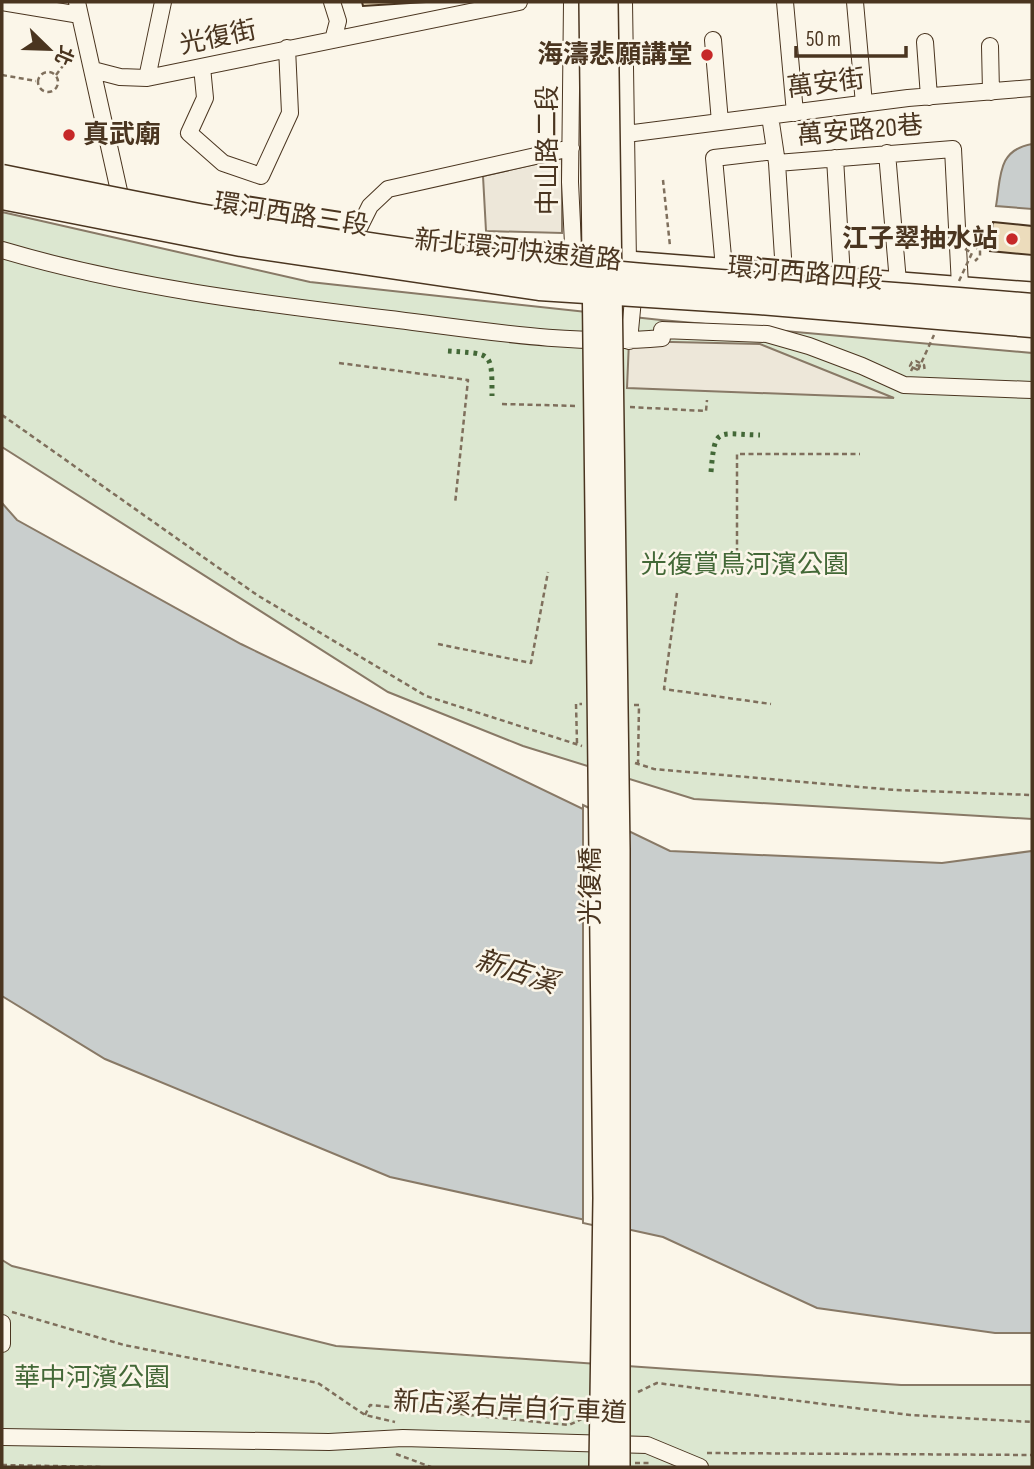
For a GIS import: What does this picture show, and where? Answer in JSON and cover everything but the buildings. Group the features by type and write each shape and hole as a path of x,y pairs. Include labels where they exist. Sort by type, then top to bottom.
{"highway":[{"name":"新北環河快速道路","path":"2,177 197,216 417,252 667,278 1032,306"},
{"name":"新北環河快速道路","path":"2,197 241,244 539,288 1032,324"}],"main road":[{"path":"590,2 603,305"},
{"path":"603,305 607,2"},
{"name":"環河西路三段","path":"2,167 119,191 357,232 574,256"},
{"name":"環河西路三段","path":"2,189 163,223 380,258 573,285"},
{"name":"環河西路四段","path":"574,256 1032,293"},
{"name":"環河西路四段","path":"634,289 1032,324"},
{"name":"光復橋","path":"600,1467 604,1198 603,305"},
{"name":"光復橋","path":"603,305 620,849 619,1467"}],"street":[{"path":"2,2 78,8 119,191"},
{"path":"147,78 163,2"},
{"path":"332,2 338,21 333,40"},
{"path":"436,19 454,2"},
{"name":"光復街","path":"92,66 120,77 147,78 436,19 481,6 519,2"},
{"name":"中山路二段","path":"572,2 570,182 573,285"},
{"path":"624,2 628,262 634,289 629,341"},
{"path":"785,2 794,113"},
{"path":"855,2 864,104"},
{"path":"713,40 720,122"},
{"path":"925,42 929,97"},
{"path":"989,46 991,92"},
{"path":"202,68 205,98 189,133 223,163 261,176 290,113 287,48"},
{"name":"萬安街","path":"626,134 864,104 1032,88"},
{"name":"萬安路20巷","path":"770,116 776,157 835,158 953,149 960,286"},
{"path":"357,232 370,206 388,189 571,148"},
{"path":"887,153 898,282"},
{"path":"724,268 715,158 776,157 784,273"},
{"path":"835,158 842,277"},
{"path":"2,250 38,261 232,300 527,336 629,341 662,338 662,330 767,334 830,354 904,385 1032,390"},
{"name":"環河西路四段","path":"573,285 634,289"},
{"path":"2,1323 2,1344"},
{"path":"2,1437 329,1442 403,1438 647,1445 700,1459"}],"path":[{"path":"56,75 47,71 40,74 37,81 41,90 51,92 58,85 56,75 65,63 92,66"},
{"path":"2,75 37,81"},
{"path":"663,180 672,265"},
{"path":"965,250 972,253"},
{"path":"918,370 910,366 912,362 924,365 926,368 923,376"},
{"path":"339,363 468,380 455,504"},
{"path":"917,364 922,366"},
{"path":"623,407 706,411 707,400"},
{"path":"502,404 585,406"},
{"path":"2,415 257,595 426,696 589,748"},
{"path":"737,570 737,454 859,454"},
{"path":"438,644 531,663 548,572"},
{"path":"677,593 664,689 771,704"},
{"path":"626,760 654,769 895,790 1032,794"},
{"name":"新店溪右岸自行車道","path":"2,1309 124,1345 318,1383 365,1415 395,1422"},
{"path":"632,1395 657,1383 910,1415 1032,1422"},
{"path":"365,1415 370,1405 569,1425 594,1413"},
{"name":"新店溪右岸自行車道","path":"557,1430 570,1430"},
{"path":"700,1459 727,1454 1032,1455"},
{"path":"2,1465 104,1467"}],"green space":[{"name":"光復賞鳥河濱公園","path":"2,212 310,282 661,320 1032,353 1032,819 694,799 523,746 388,692 2,447"},
{"name":"華中河濱公園","path":"2,1260 12,1266 336,1346 901,1385 1032,1385 1032,1467 2,1467"}],"shaded area":[{"path":"562,158 562,233 486,231 483,176"},
{"path":"629,341 760,344 894,398 627,388"}],"water":[{"path":"1032,144 1032,209 996,206 1000,175 1007,159 1012,152"},
{"name":"新店溪","path":"2,503 17,520 241,644 670,851 942,863 1032,851 1032,1333 995,1333 817,1308 663,1237 390,1177 105,1059 2,996"}],"pier":[{"path":"583,805 624,825 629,1233 583,1223"}],"hedge":[{"path":"448,351 473,353 487,358 491,370 492,396"},
{"path":"711,472 714,447 720,436 760,435"}],"place":[{"name":"海濤悲願講堂","path":"707,55"},
{"name":"真武廟","path":"69,135"},
{"name":"江子翠抽水站","path":"1012,239"}]}
